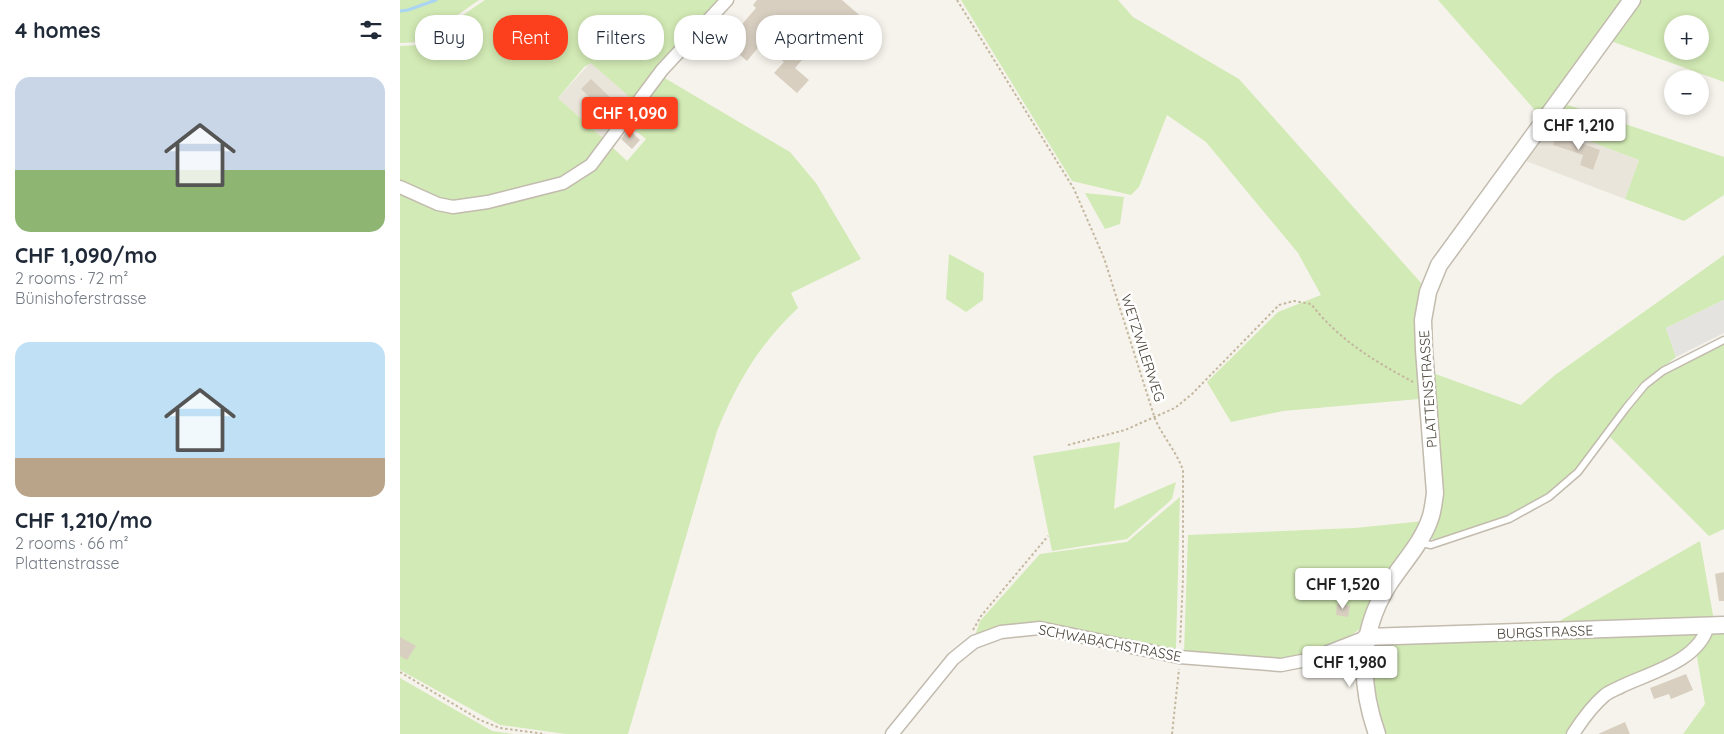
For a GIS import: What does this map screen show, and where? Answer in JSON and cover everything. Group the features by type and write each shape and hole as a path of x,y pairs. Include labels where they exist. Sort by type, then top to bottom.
{"street":[{"path":"400,187 438,204 453,207 488,202 563,183 591,165 662,70 727,0"},
{"name":"PLATTENSTRASSE","path":"1377,734 1366,691 1364,665 1366,637 1375,610 1389,584 1419,542 1431,516 1435,493 1423,320 1428,292 1439,265 1632,0"},
{"path":"1573,734 1588,712 1606,694 1676,661 1699,645 1716,626"},
{"name":"BURGSTRASSE","path":"1366,637 1716,626"},
{"name":"SCHWABACHSTRASSE","path":"892,734 947,665 974,642 1001,632 1040,628 1179,657 1281,665 1307,660 1366,637"}],"lane":[{"path":"1419,542 1431,546 1509,519 1549,497 1578,472 1645,385 1663,371 1724,340"}],"path":[{"name":"WETZWILERWEG","path":"958,0 1074,189 1104,258 1155,419 1160,430 1178,455 1183,470 1183,578 1179,657 1172,734"},
{"path":"1068,445 1125,430 1155,419 1175,408 1192,394 1279,305 1294,302 1311,304 1325,322 1345,341 1377,362 1427,390"},
{"path":"974,642 973,634 976,622 1048,536"},
{"path":"400,672 480,720 500,728 545,734"}],"shaded area":[{"path":"591,62 633,100 605,140 558,98"},
{"path":"1546,125 1639,160 1625,199 1521,159"},
{"path":"1724,300 1724,333 1676,357 1666,328"}],"green space":[{"path":"400,0 479,0 458,15 415,15 415,42 400,43"},
{"path":"485,0 720,0 707,15 674,15 674,53 633,100 591,63 584,67 558,98 605,140 590,160 570,174 531,186 459,201 437,199 400,182 400,46 415,45 415,60 483,60 483,15 463,15"},
{"path":"961,0 1118,0 1133,17 1239,79 1422,284 1421,397 1419,399 1283,411 1231,422 1207,382 1278,312 1321,295 1298,253 1206,142 1167,115 1139,187 1131,195 1072,181"},
{"path":"1438,0 1626,0 1540,116"},
{"path":"1637,0 1724,0 1724,82 1709,77 1709,70 1691,70 1608,40"},
{"path":"663,77 790,152 816,183 861,259 791,293 798,308 760,350 733,396 717,431 628,734 566,734 500,725 400,670 400,192 445,211 568,186 588,175 612,147 627,161 646,139 628,125"},
{"path":"1562,103 1724,157 1724,195 1684,221 1625,199 1639,160 1546,125"},
{"path":"1085,193 1124,197 1120,224 1105,229"},
{"path":"949,254 984,273 983,300 966,312 946,299"},
{"path":"1724,255 1724,300 1666,328 1676,357 1636,388 1580,465 1546,495 1502,518 1436,540 1432,539 1430,372 1521,405 1555,375"},
{"path":"1724,344 1724,529 1709,536 1610,437 1634,402 1656,379 1694,357"},
{"path":"1120,442 1114,509 1176,482 1172,499 1127,539 1052,551 1033,456"},
{"path":"1180,497 1176,648 1172,653 1045,625 976,633 980,621 1040,554 1127,542"},
{"path":"1424,521 1375,593 1360,629 1343,641 1326,649 1280,661 1184,653 1188,535 1355,528"},
{"path":"1700,541 1714,621 1549,627"},
{"path":"1724,628 1724,734 1683,734 1705,704 1696,651 1712,633"},
{"path":"1699,633 1694,646 1601,693 1565,734 1381,734 1369,666 1374,644"},
{"path":"400,678 492,731 514,734 400,734"}],"building":[{"path":"757,0 842,0 859,15 756,15 756,50 747,61 746,20 756,8 753,5"},
{"path":"782,60 802,60 795,68 809,80 797,93 774,73 784,62"},
{"path":"591,79 614,101 604,112 581,89"},
{"path":"628,129 640,140 632,149 621,139"},
{"path":"1557,134 1600,150 1593,170 1580,165 1583,155 1553,145"},
{"path":"1724,572 1724,601 1719,601 1715,574"},
{"path":"1337,604 1350,606 1348,617 1336,615"},
{"path":"400,637 416,646 407,660 400,656"},
{"path":"1686,674 1693,690 1671,699 1669,694 1654,699 1650,688"},
{"path":"1625,722 1630,734 1598,734"}],"waterway":[{"path":"400,11 436,0"}]}
